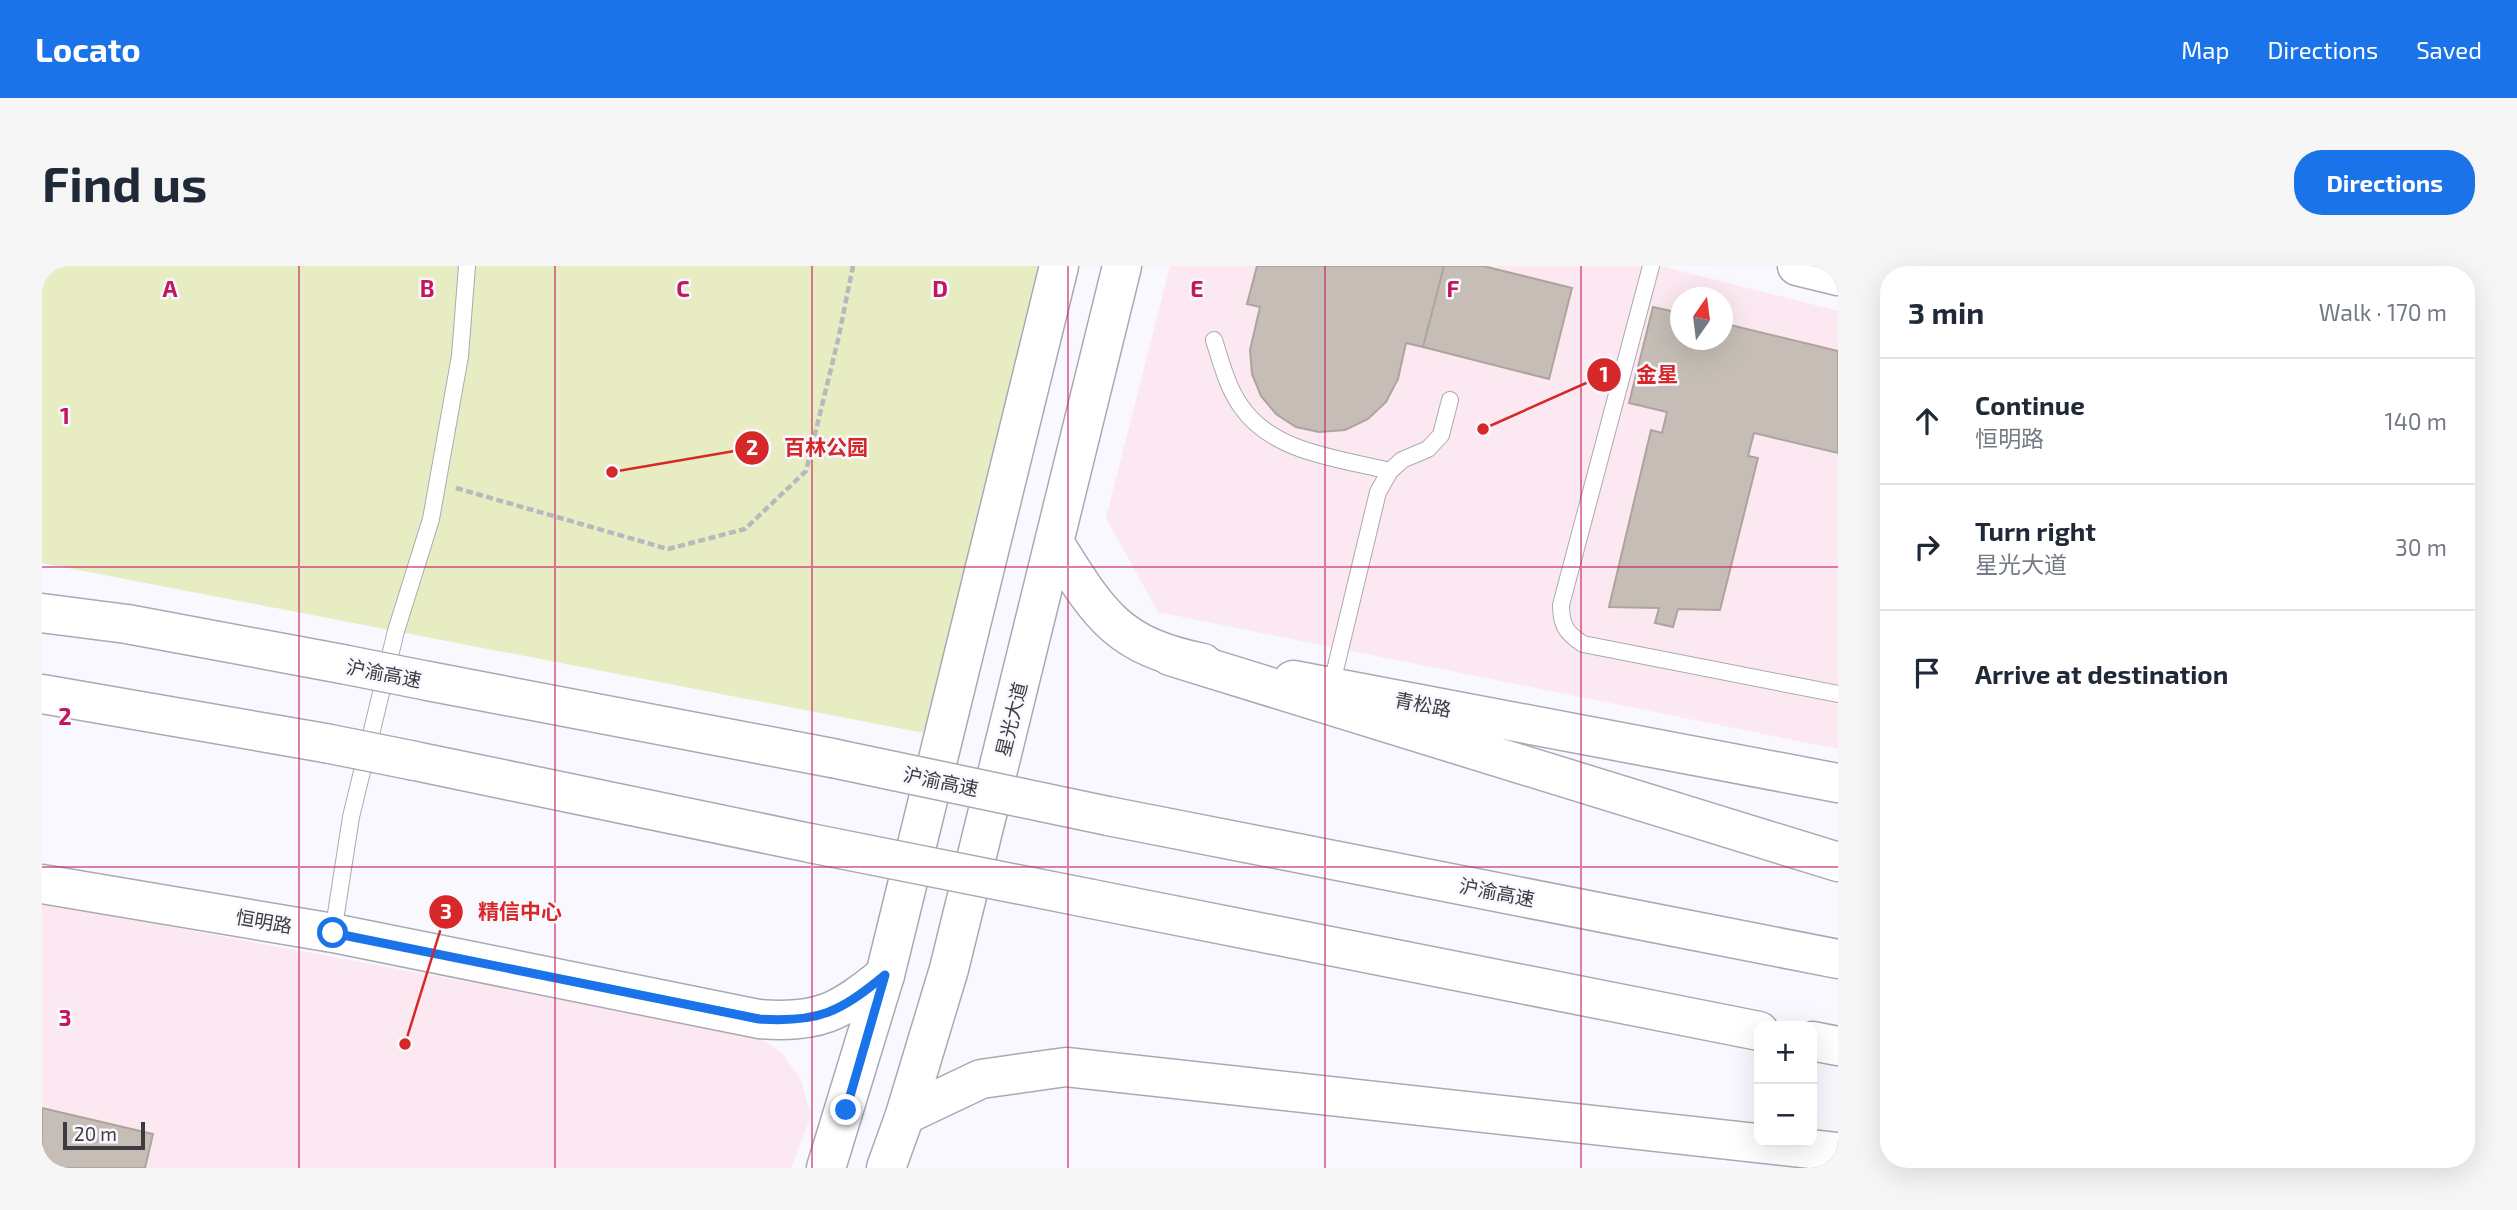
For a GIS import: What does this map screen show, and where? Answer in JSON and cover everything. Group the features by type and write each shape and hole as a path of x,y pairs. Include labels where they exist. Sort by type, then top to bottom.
{"main road":[{"path":"826,1168 885,975 1059,266"},
{"name":"星光大道","path":"886,1168 905,1115 949,969 1122,266"},
{"path":"1797,266 1838,276"},
{"name":"青松路","path":"1055,544 1094,606 1123,633 1171,656 1838,783"},
{"name":"沪渝高速","path":"42,613 127,624 832,758 1108,816 1838,959"},
{"path":"1171,656 1838,862"},
{"path":"42,694 325,743 810,843 1754,1030"},
{"name":"恒明路","path":"42,884 333,933 759,1019 789,1021 821,1015 850,1004 885,975"},
{"path":"1817,1042 1838,1046"},
{"path":"905,1115 981,1079 1066,1067 1838,1152"}],"lane":[{"path":"333,933 351,817 396,631 431,519 460,356 467,266"},
{"path":"1651,266 1561,605 1561,621 1569,635 1583,644 1838,694"},
{"path":"1214,340 1239,405 1259,427 1295,448 1390,471"},
{"path":"1331,687 1378,492 1390,471 1402,460 1428,449 1441,435 1450,400"}],"path":[{"path":"437,483 668,549 745,529 806,471 853,266"}],"shaded area":[{"path":"1170,266 1660,266 1838,311 1838,749 1158,612 1106,518"},
{"path":"42,903 755,1035 782,1053 801,1080 811,1116 791,1168 42,1168"}],"green space":[{"path":"42,266 1038,266 924,733 42,563"}],"building":[{"path":"1257,266 1444,266 1423,347 1406,343 1398,379 1386,402 1368,419 1345,430 1319,432 1296,427 1276,414 1261,396 1252,374 1250,350 1260,307 1247,304"},
{"path":"1444,266 1483,266 1572,288 1549,379 1423,347"},
{"path":"1653,307 1670,311 1670,350 1733,350 1733,326 1838,351 1838,453 1754,433 1748,456 1758,458 1720,610 1678,609 1673,627 1655,623 1659,608 1609,607 1651,430 1662,433 1667,412 1629,403"},
{"path":"42,1108 153,1134 145,1168 42,1168"}],"place":[{"name":"金星","path":"1483,429"},
{"name":"百林公园","path":"612,472"},
{"name":"精信中心","path":"405,1044"}],"route":[{"path":"333,933 759,1019 789,1021 821,1015 850,1004 885,975 846,1110"}]}
